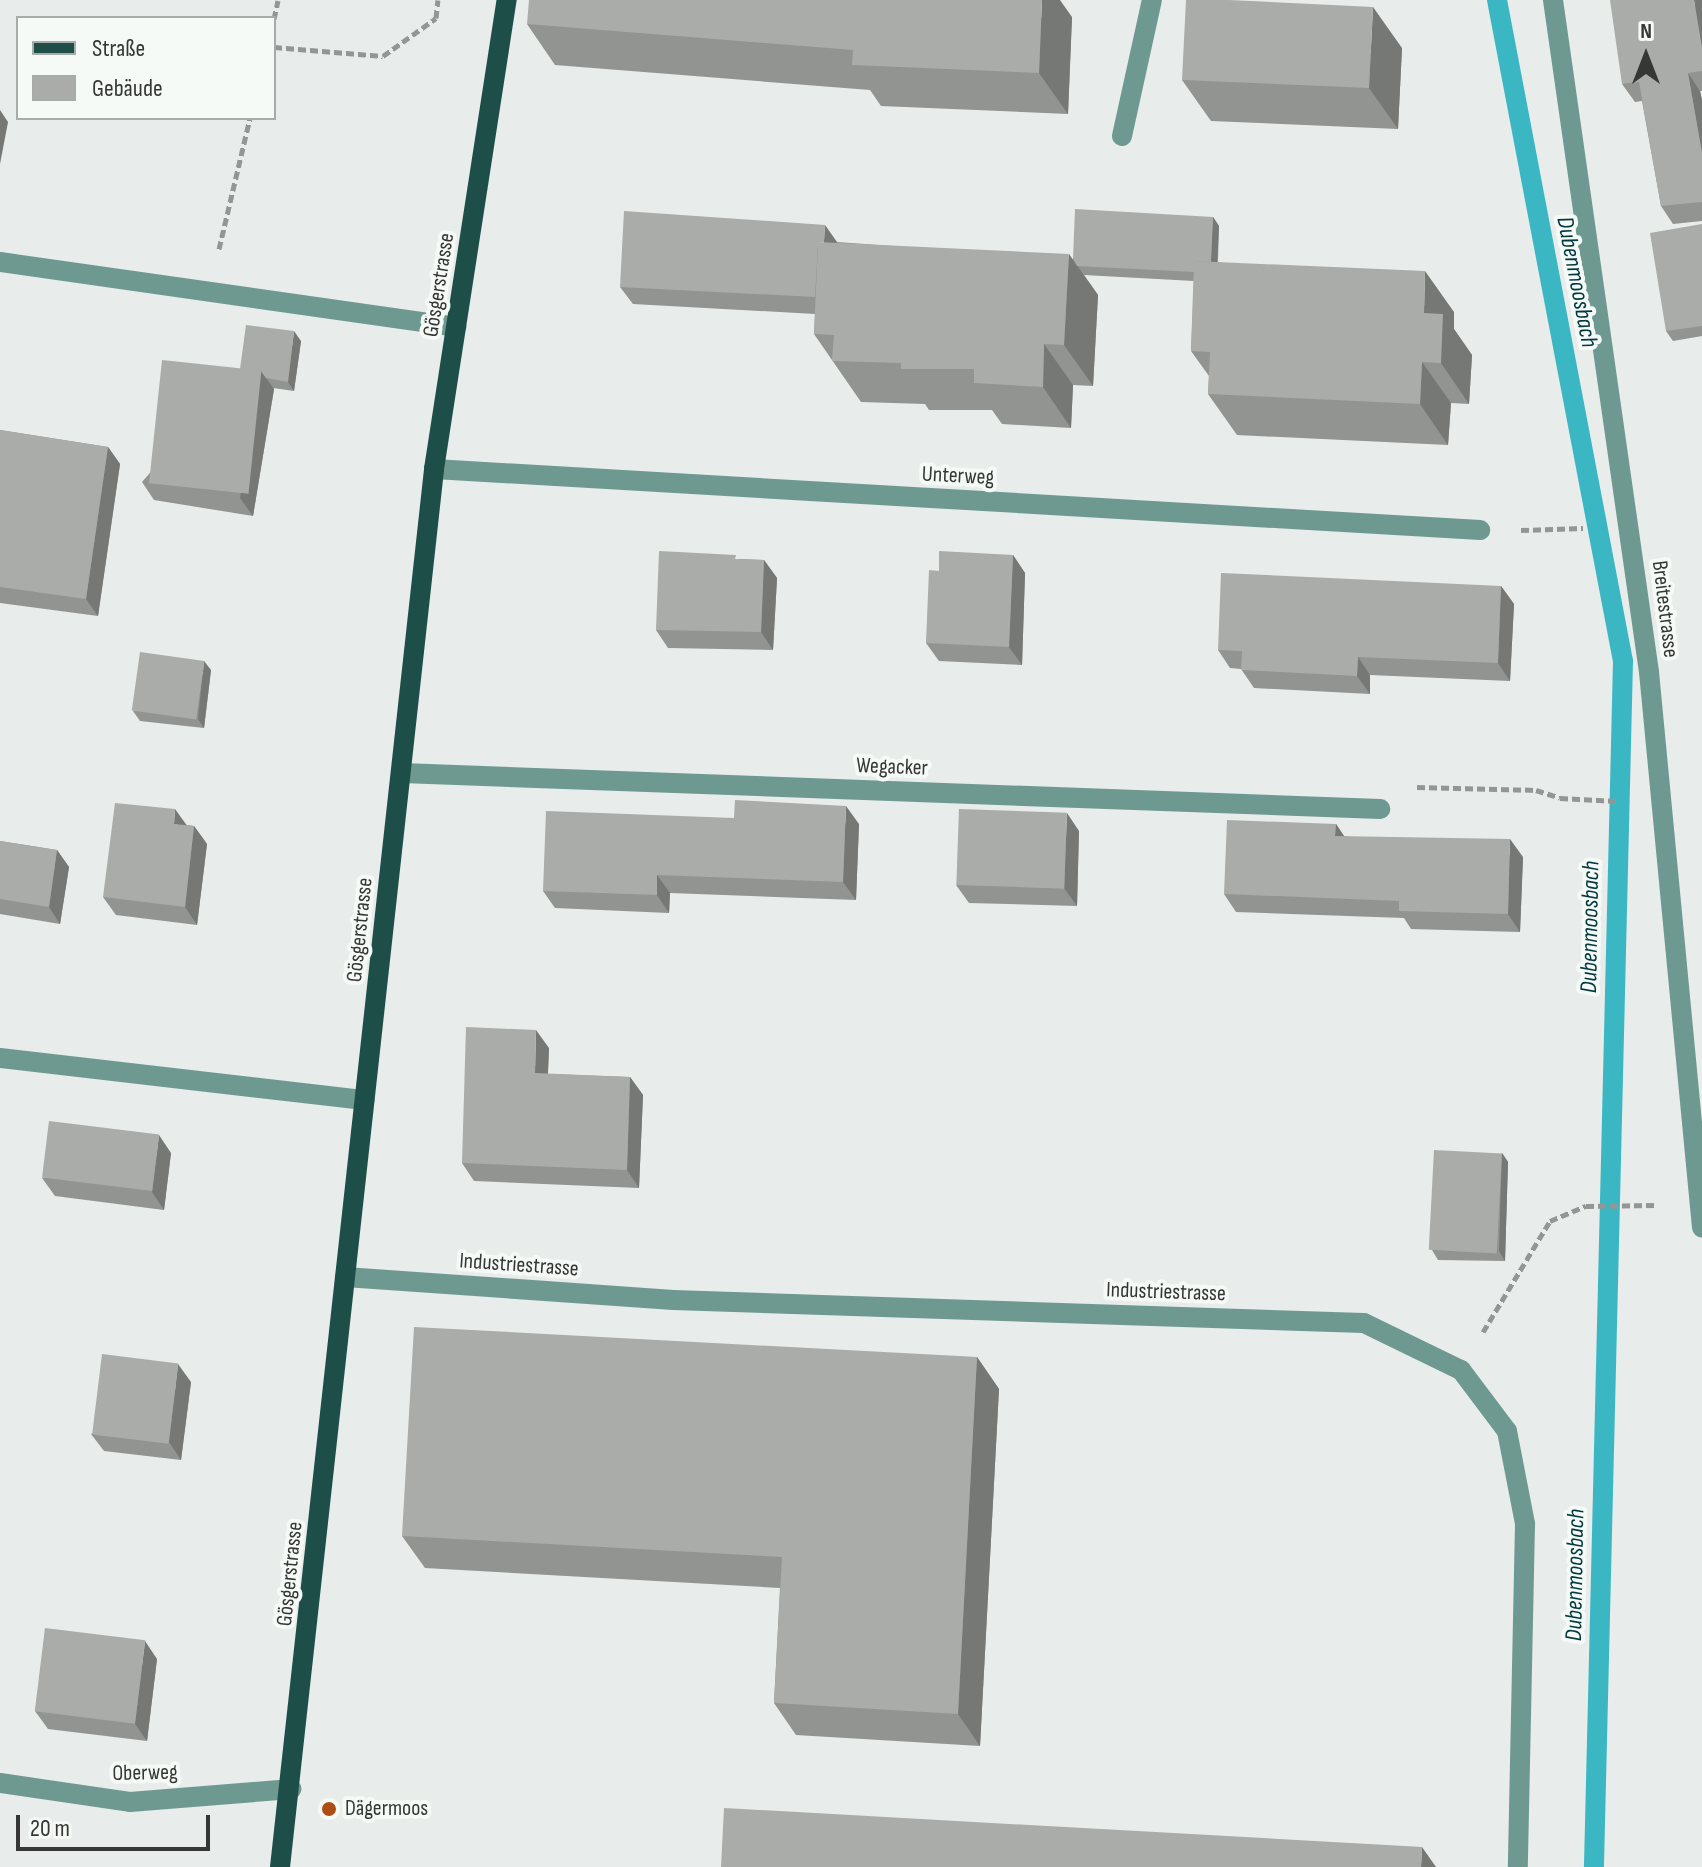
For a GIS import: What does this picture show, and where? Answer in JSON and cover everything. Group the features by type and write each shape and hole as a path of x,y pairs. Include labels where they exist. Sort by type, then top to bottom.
{"main road":[{"name":"Gösgerstrasse","path":"280,1867 434,469 507,0"}],"street":[{"path":"1122,136 1152,0"},
{"name":"Breitestrasse","path":"1553,0 1649,672 1702,1227"},
{"path":"0,262 209,289 456,327"},
{"name":"Unterweg","path":"434,469 1480,530"},
{"name":"Wegacker","path":"402,773 1380,809"},
{"path":"0,1058 365,1100"},
{"name":"Industriestrasse","path":"345,1277 673,1300 1364,1323 1461,1370 1507,1431 1525,1524 1518,1867"},
{"name":"Oberweg","path":"0,1783 130,1802 291,1789"}],"path":[{"path":"276,47 383,56 436,18 438,0"},
{"path":"209,289 250,120"},
{"path":"1380,809 1412,787 1536,790 1597,801 1627,801"},
{"path":"1461,1370 1550,1221 1586,1206 1638,1205"}],"building":[{"path":"529,0 1042,0 1039,73 852,65 853,50 527,24"},
{"path":"1186,0 1373,7 1369,88 1182,80"},
{"path":"1610,0 1694,0 1702,48 1702,71 1688,73 1702,153 1702,202 1661,206 1639,82 1622,84"},
{"path":"1075,209 1213,217 1211,262 1194,261 1194,272 1077,266 1073,259"},
{"path":"624,211 825,225 824,242 818,242 815,297 620,287"},
{"path":"1702,224 1702,326 1666,331 1650,233"},
{"path":"818,242 1069,254 1064,345 1044,344 1043,387 974,383 974,369 901,369 901,363 832,361 834,335 814,334"},
{"path":"1194,261 1425,271 1424,313 1443,314 1441,363 1422,362 1420,404 1208,394 1210,352 1191,351"},
{"path":"246,325 294,331 288,382 266,378 261,371 240,369"},
{"path":"162,360 261,370 248,494 149,483"},
{"path":"0,430 108,447 86,599 0,587"},
{"path":"659,551 736,555 735,559 764,560 761,632 656,630"},
{"path":"939,551 1013,555 1009,647 926,643 929,570 939,571"},
{"path":"1221,573 1501,586 1498,663 1358,657 1357,676 1241,670 1242,651 1218,650"},
{"path":"140,652 204,661 196,719 132,710"},
{"path":"735,800 846,806 843,882 657,875 657,895 543,891 546,811 734,818"},
{"path":"115,803 175,809 174,824 194,826 185,907 103,897"},
{"path":"959,809 1067,813 1064,889 956,885"},
{"path":"1227,820 1336,824 1335,836 1510,839 1508,914 1399,911 1399,901 1224,894"},
{"path":"0,841 57,850 49,907 0,899"},
{"path":"466,1027 536,1030 535,1073 630,1077 627,1170 462,1163"},
{"path":"49,1121 159,1135 152,1191 42,1178"},
{"path":"1434,1150 1502,1154 1497,1253 1429,1250"},
{"path":"414,1327 977,1357 958,1714 774,1703 782,1557 402,1536"},
{"path":"102,1354 178,1363 169,1444 92,1434"},
{"path":"45,1628 145,1640 135,1724 35,1711"},
{"path":"724,1808 1422,1847 1421,1867 721,1867"}],"waterway":[{"name":"Dubenmoosbach","path":"1497,0 1623,661 1594,1867"}],"place":[{"name":"Dägermoos","path":"329,1809"}]}
